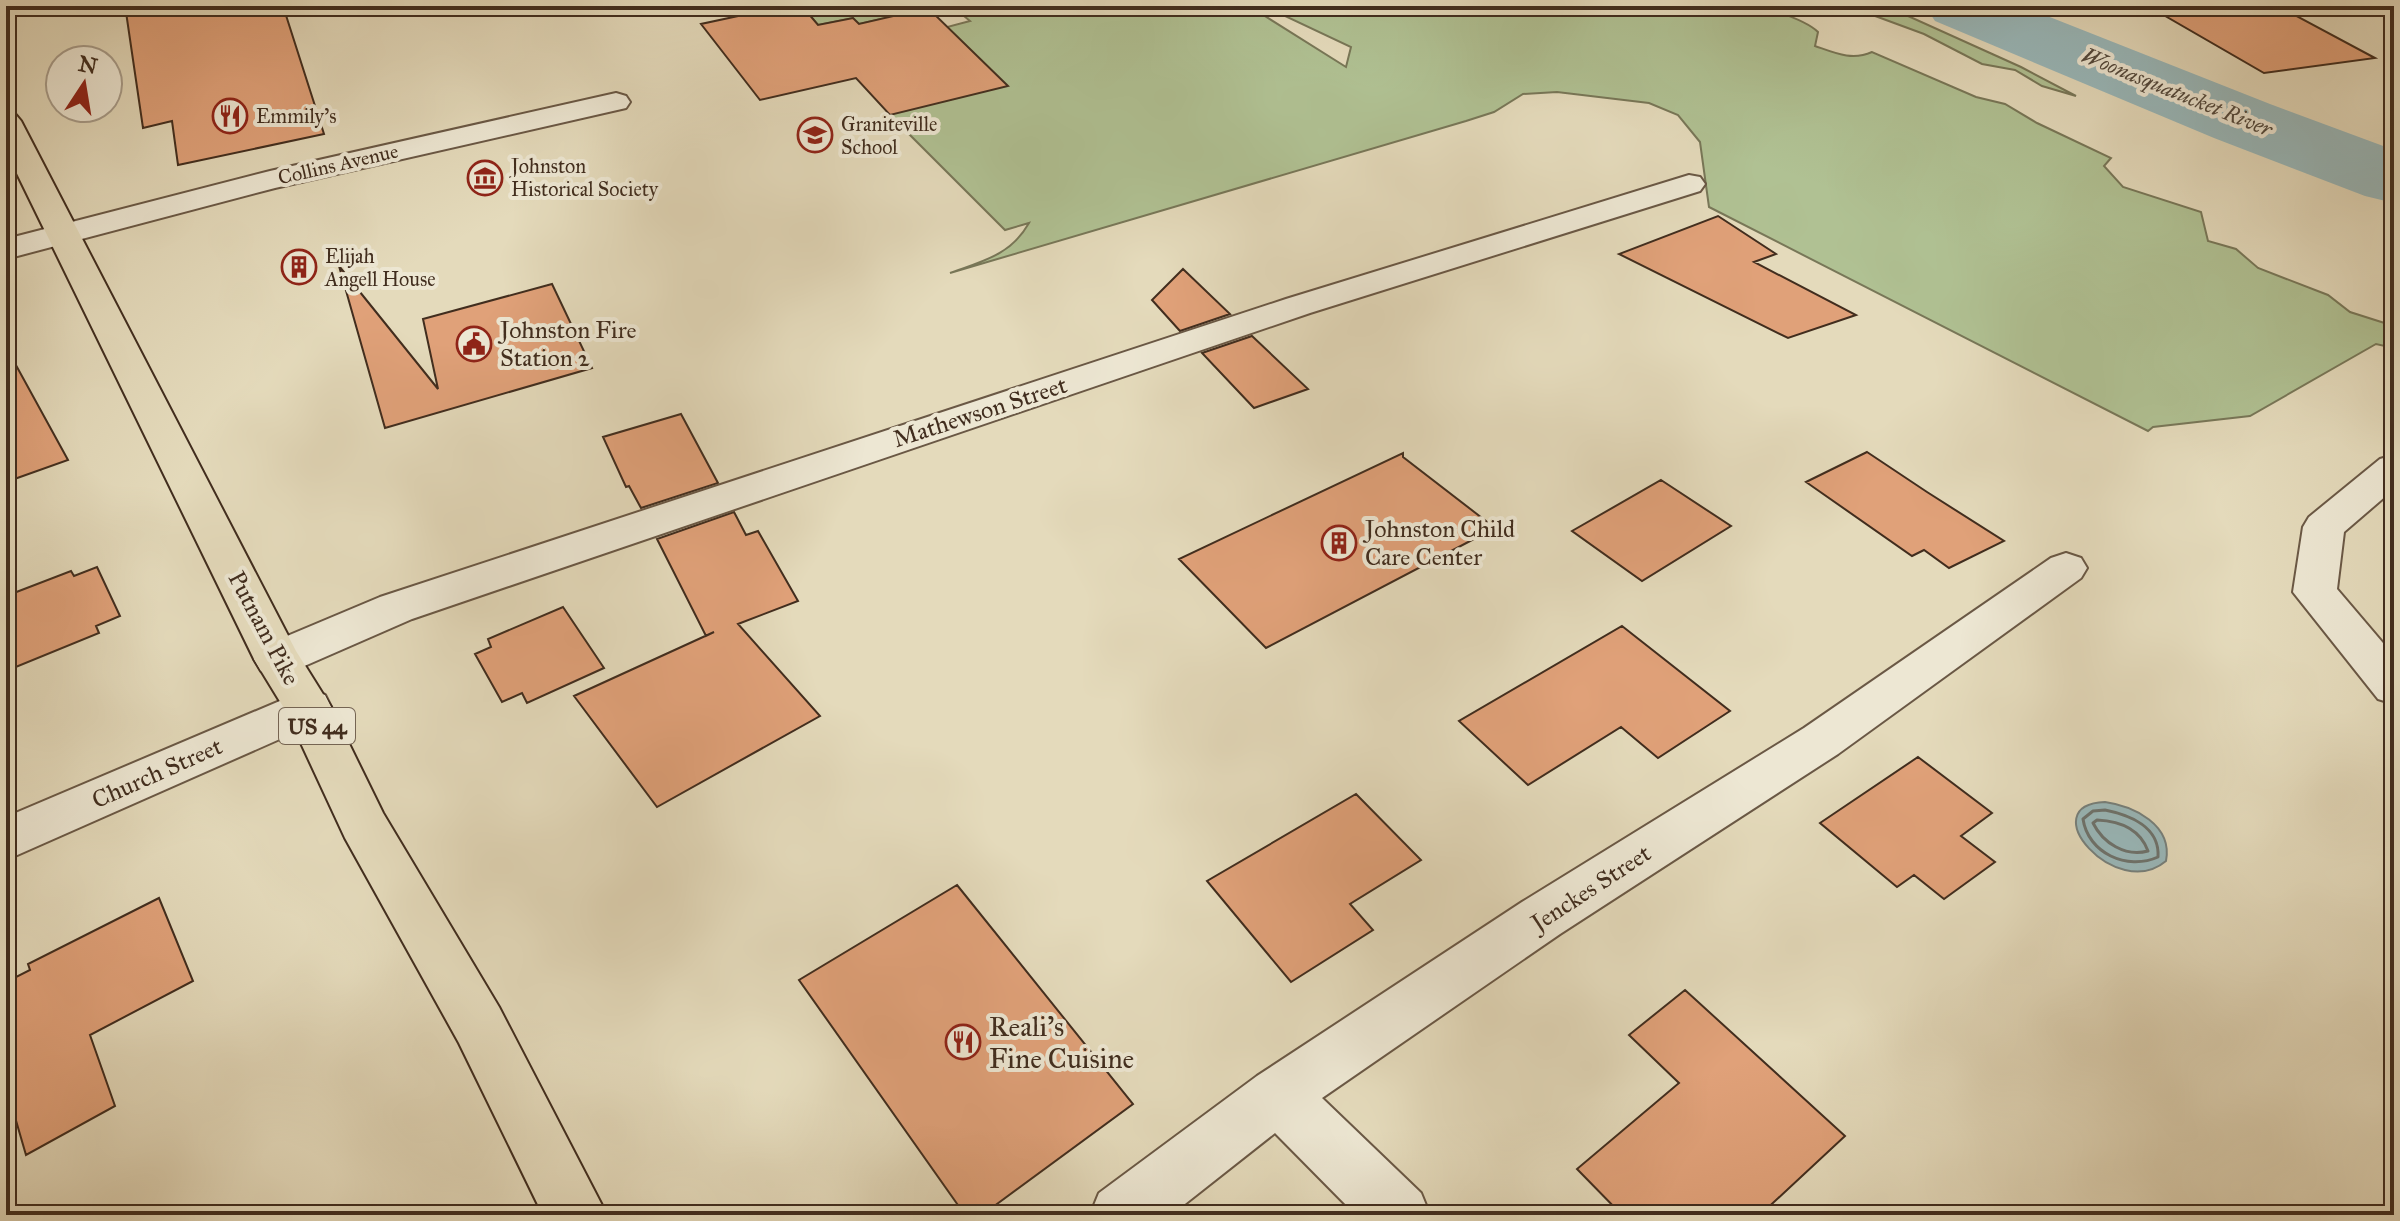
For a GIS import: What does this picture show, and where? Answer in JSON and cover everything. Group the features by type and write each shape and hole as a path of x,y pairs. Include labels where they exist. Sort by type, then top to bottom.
{"main road":[{"name":"Putnam Pike","path":"6,121 277,659 308,707 363,824 479,1025 576,1215"}],"street":[{"name":"Collins Avenue","path":"6,249 270,180 616,102"},
{"name":"Mathewson Street","path":"277,659 441,592 1298,306 1689,184"},
{"path":"2394,468 2324,527 2315,592 2394,687"},
{"name":"Jenckes Street","path":"1121,1215 1278,1095 1541,918 1821,741 2066,568"},
{"name":"Church Street","path":"6,839 308,707"},
{"path":"1278,1095 1399,1215"}],"green space":[{"path":"802,6 939,6 859,24 853,18 818,25"},
{"path":"952,6 1249,6 1346,67 1351,47 1264,6 1759,6 1813,28 1818,32 1815,46 1850,56 1872,52 1976,97 2005,104 2037,123 2111,158 2104,166 2123,187 2201,212 2208,241 2236,249 2258,268 2328,295 2350,312 2394,326 2394,348 2376,344 2250,416 2153,427 2148,431 1709,207 1700,142 1678,115 1649,103 1557,92 1523,94 1494,112 1466,121 950,273 1005,250 1029,223 1005,230 890,115 947,27 970,21"},
{"path":"1848,6 1886,6 2021,67 2076,96 2042,86 2015,70 1982,64 1924,34"}],"water":[{"path":"2105,802 2128,808 2149,820 2164,837 2166,861 2146,871 2125,870 2105,862 2089,848 2079,833 2076,818 2084,807"}],"building":[{"path":"167,6 283,6 324,134 178,165 172,121 143,128 126,12"},
{"name":"Graniteville School","path":"785,6 802,6 818,25 853,18 859,24 928,8 1008,86 890,115 856,78 760,100 701,24"},
{"path":"2148,6 2278,6 2375,58 2264,73"},
{"path":"1718,216 1776,254 1754,262 1856,315 1788,338 1619,254"},
{"path":"339,266 438,389 423,319 552,284 592,368 385,428"},
{"path":"1183,269 1230,314 1180,331 1152,300"},
{"path":"1252,336 1308,389 1254,408 1202,353"},
{"path":"6,347 68,460 6,482"},
{"path":"681,414 718,483 641,508 629,486 626,487 603,437"},
{"path":"1867,452 2004,541 1949,568 1924,550 1912,556 1806,482"},
{"name":"Johnston Child Care Center","path":"1403,453 1403,457 1495,528 1266,648 1179,559"},
{"path":"1661,480 1731,526 1642,581 1572,531"},
{"path":"734,512 746,535 758,531 798,601 738,624 820,716 657,807 574,696 706,636 657,539"},
{"path":"97,567 120,616 96,626 99,633 6,671 6,596 71,571 74,576"},
{"path":"563,607 604,668 527,703 522,693 502,702 475,654 491,647 488,639"},
{"path":"1622,626 1730,711 1658,758 1621,727 1528,785 1459,721"},
{"path":"1918,757 1992,813 1961,836 1995,862 1944,899 1914,875 1897,887 1820,823"},
{"path":"1356,794 1421,860 1350,904 1373,930 1291,982 1207,881"},
{"name":"Reali's Fine Cuisine","path":"957,885 1133,1104 982,1215 965,1215 799,980"},
{"path":"159,898 193,981 90,1035 115,1106 26,1155 6,1086 6,982 30,970 28,964"},
{"path":"1685,990 1845,1136 1760,1215 1622,1215 1577,1169 1679,1083 1629,1035"}],"waterway":[{"name":"Woonasquatucket River","path":"1960,6 2242,121 2394,178"}],"place":[{"name":"Emmily's","path":"230,116"},
{"name":"Graniteville School","path":"815,135"},
{"name":"Johnston Historical Society","path":"485,178"},
{"name":"Elijah Angell House","path":"299,267"},
{"name":"Johnston Fire Station 2","path":"474,344"},
{"name":"Johnston Child Care Center","path":"1339,543"},
{"name":"Reali's Fine Cuisine","path":"963,1042"}]}
